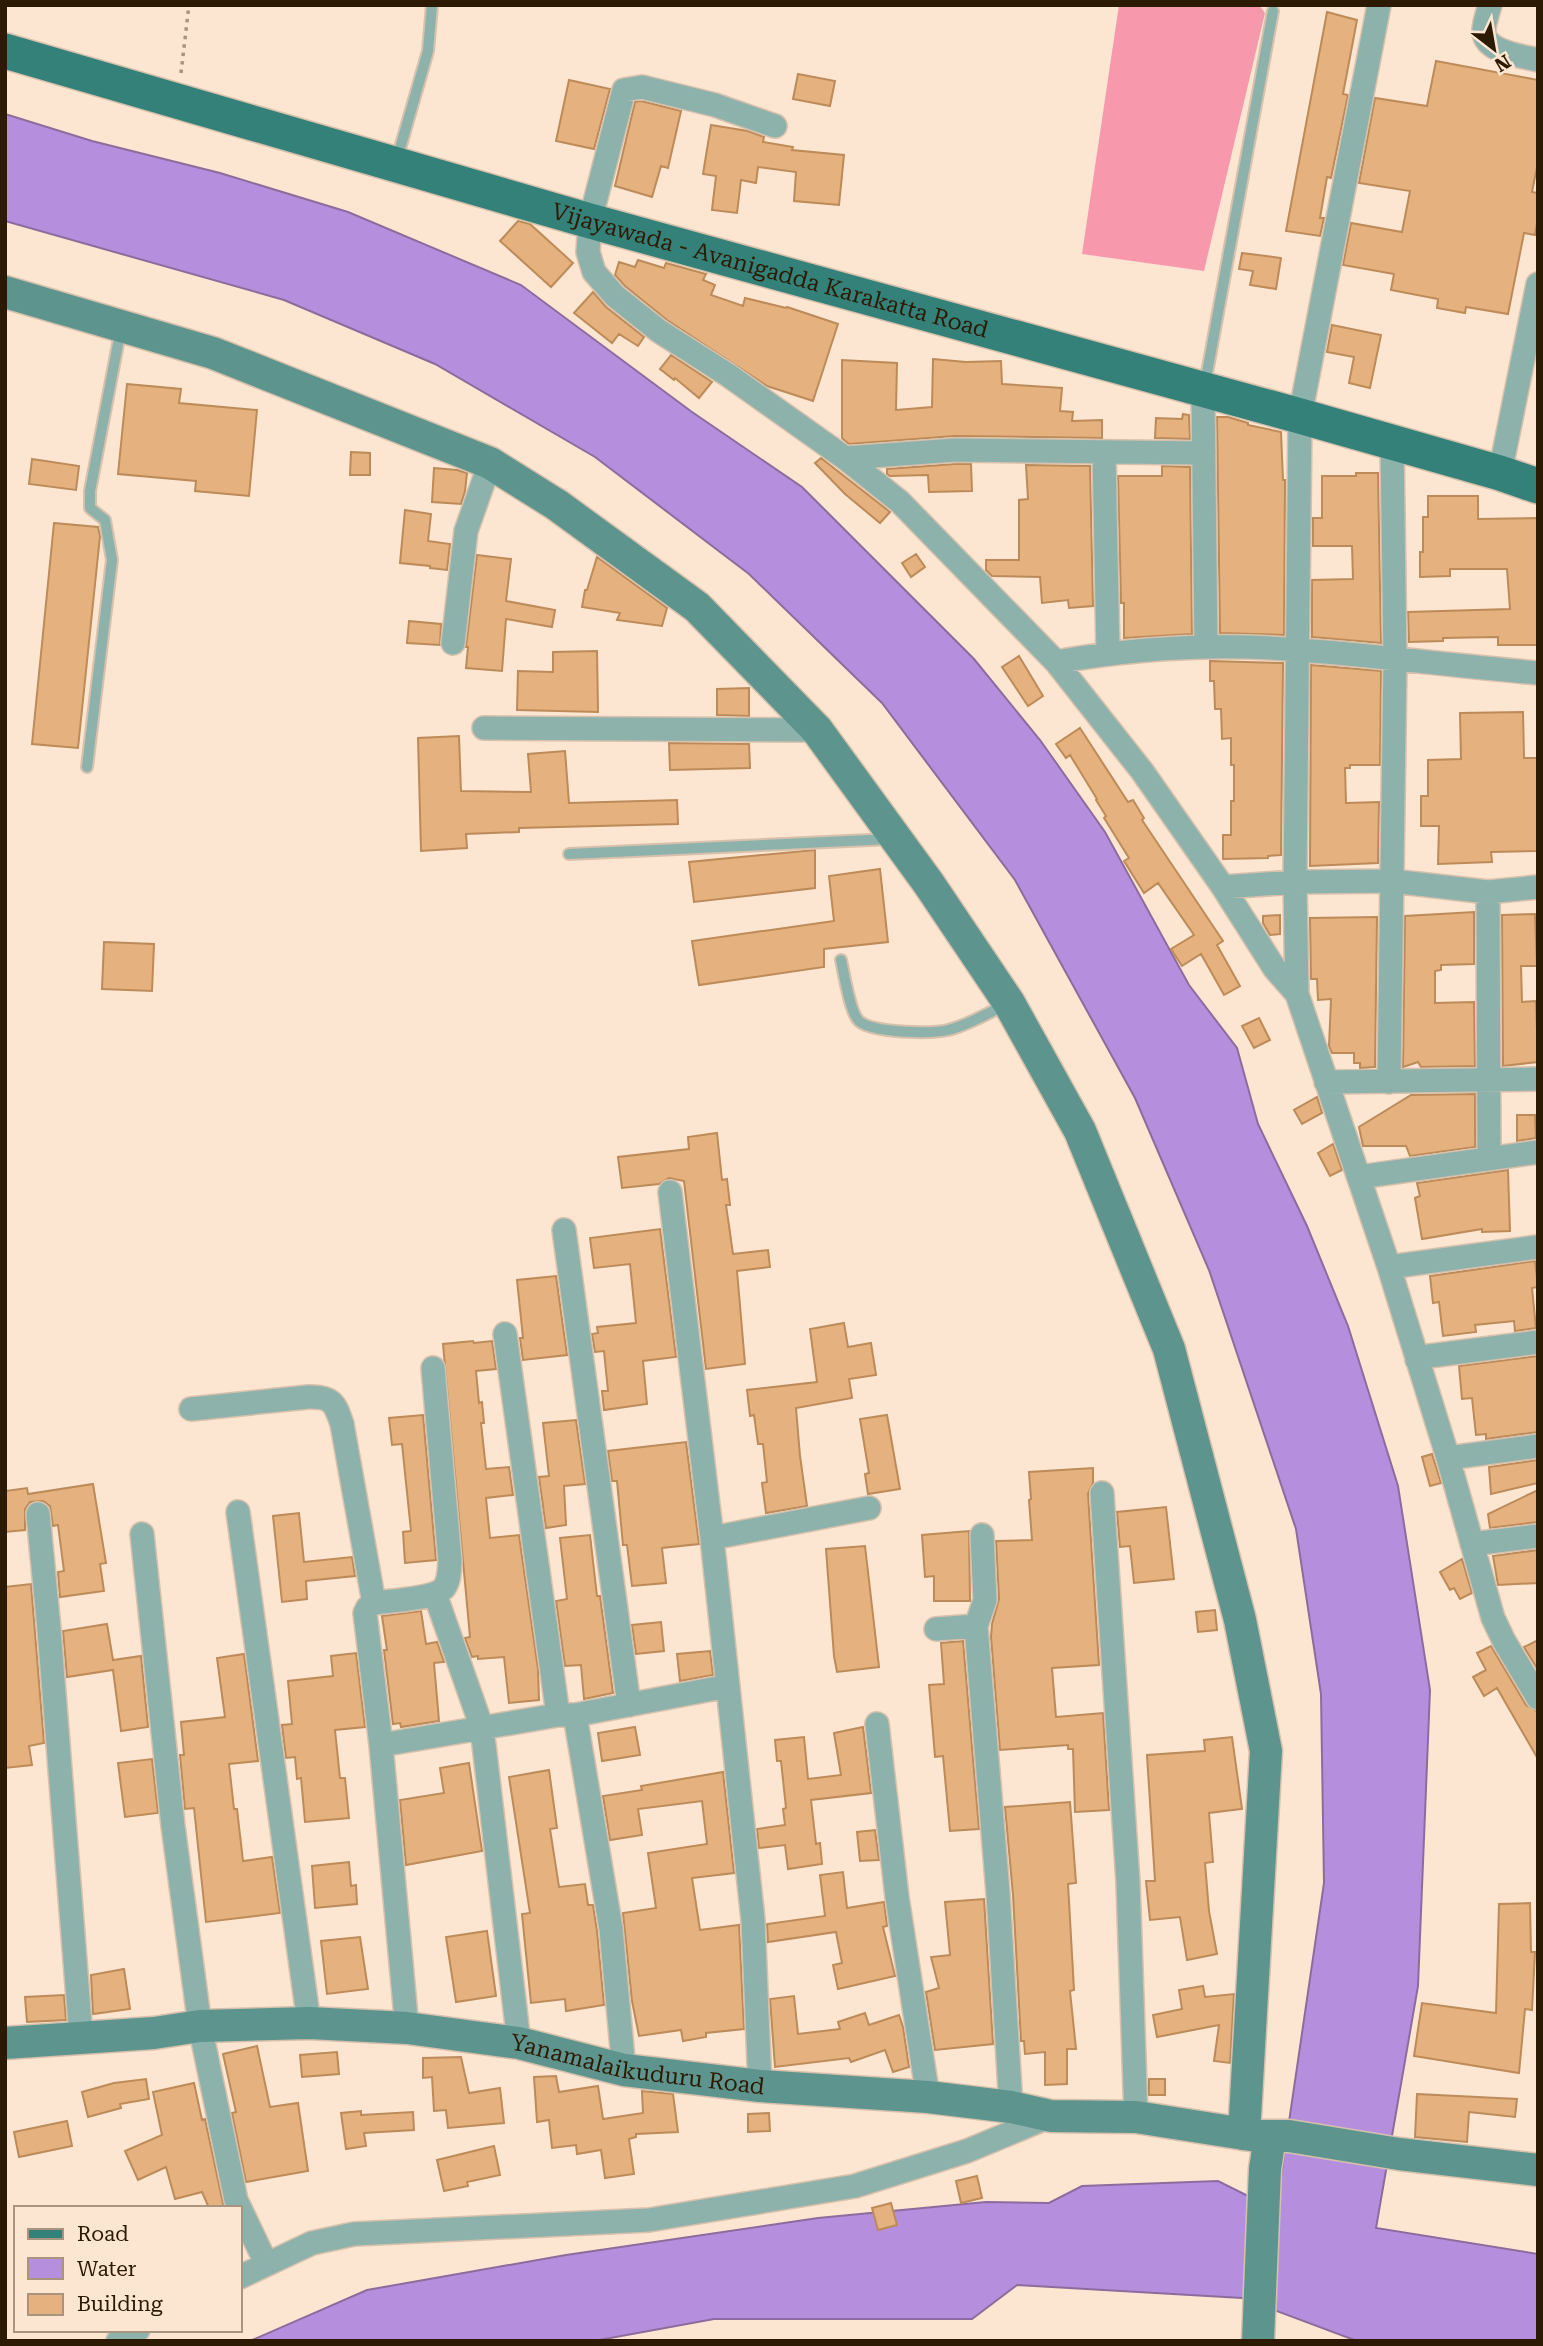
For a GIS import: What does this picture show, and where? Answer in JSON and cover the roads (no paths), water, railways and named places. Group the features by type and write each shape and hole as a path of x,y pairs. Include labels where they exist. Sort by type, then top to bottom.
{"main road":[{"name":"Vijayawada - Avanigadda Karakatta Road","path":"5,51 590,221 1300,416 1538,486"}],"street":[{"path":"1379,5 1300,416 1295,882 1297,994 1389,1267 1448,1458 1493,1618 1538,1698"},
{"path":"1490,5 1484,32 1488,41 1501,50 1538,60"},
{"path":"775,126 715,105 642,87 624,90 590,221 587,252 594,272 615,296 659,331 728,375 845,458 900,502 1056,662 1142,771 1223,887 1275,969 1297,994"},
{"path":"1500,473 1538,284"},
{"path":"5,292 213,353 490,463 556,505 697,607 817,730 929,884 1009,1003 1080,1131 1169,1349 1240,1620 1266,1751 1268,2136 1258,2341"},
{"path":"1203,390 1206,647"},
{"path":"1389,1083 1395,660 1392,442"},
{"path":"845,458 955,450 1204,453"},
{"path":"1104,452 1108,653"},
{"path":"453,643 466,531 490,463"},
{"path":"1056,662 1108,653 1206,647 1298,649 1538,673"},
{"path":"484,728 817,730"},
{"path":"1223,887 1295,882 1392,881 1488,892 1538,887"},
{"path":"1488,892 1489,1159"},
{"path":"1326,1082 1538,1079"},
{"path":"1359,1177 1538,1152"},
{"path":"670,1192 712,1538 753,1920 760,2086"},
{"path":"564,1230 629,1705"},
{"path":"1389,1267 1538,1247"},
{"path":"505,1334 567,1715 611,1929 624,2070"},
{"path":"1416,1360 1538,1342"},
{"path":"407,2028 381,1745 365,1613 374,1603 435,1594 444,1588 449,1577 450,1561 433,1368"},
{"path":"191,1409 321,1396 331,1400 342,1424 374,1603"},
{"path":"1448,1458 1538,1446"},
{"path":"1102,1493 1128,1882 1136,2117"},
{"path":"712,1538 869,1508"},
{"path":"238,1512 309,2023"},
{"path":"38,1514 81,2037"},
{"path":"142,1534 173,1826 200,2026 239,2206"},
{"path":"982,1535 985,1600 976,1626 998,1893 1011,2107"},
{"path":"1472,1544 1538,1536"},
{"path":"435,1594 482,1728 519,2043"},
{"path":"936,1629 976,1626"},
{"path":"381,1745 629,1705 728,1686"},
{"path":"877,1724 897,1897 928,2097"},
{"name":"Yanamalaikuduru Road","path":"5,2043 154,2033 200,2026 309,2023 407,2028 519,2043 624,2070 760,2086 928,2097 1011,2107 1051,2116 1136,2117 1399,2154 1538,2170"},
{"path":"242,2276 312,2243 354,2234 649,2220 855,2186 967,2151 1051,2116"},
{"path":"242,2213 266,2263"},
{"path":"118,2341 134,2332"}],"lane":[{"path":"396,163 428,51 432,5"},
{"path":"1203,390 1273,11"},
{"path":"87,767 112,560 105,520 89,508 90,491 121,326"},
{"path":"569,854 896,839"},
{"path":"841,960 856,1019 867,1027 943,1031 1009,1003"}],"water":[{"path":"5,114 92,141 220,173 348,212 521,285 692,412 802,487 974,659 1040,740 1105,832 1189,985 1237,1048 1258,1124 1307,1226 1348,1326 1398,1486 1430,1690 1418,1986 1376,2228 1538,2254 1538,2341 1357,2341 1242,2298 1017,2285 972,2319 714,2319 594,2341 250,2341 367,2290 566,2255 818,2218 986,2202 1049,2203 1082,2186 1218,2181 1252,2198 1277,2204 1324,1883 1321,1694 1296,1529 1209,1270 1135,1098 1015,880 882,703 749,574 595,457 435,364 284,300 5,221"}]}
